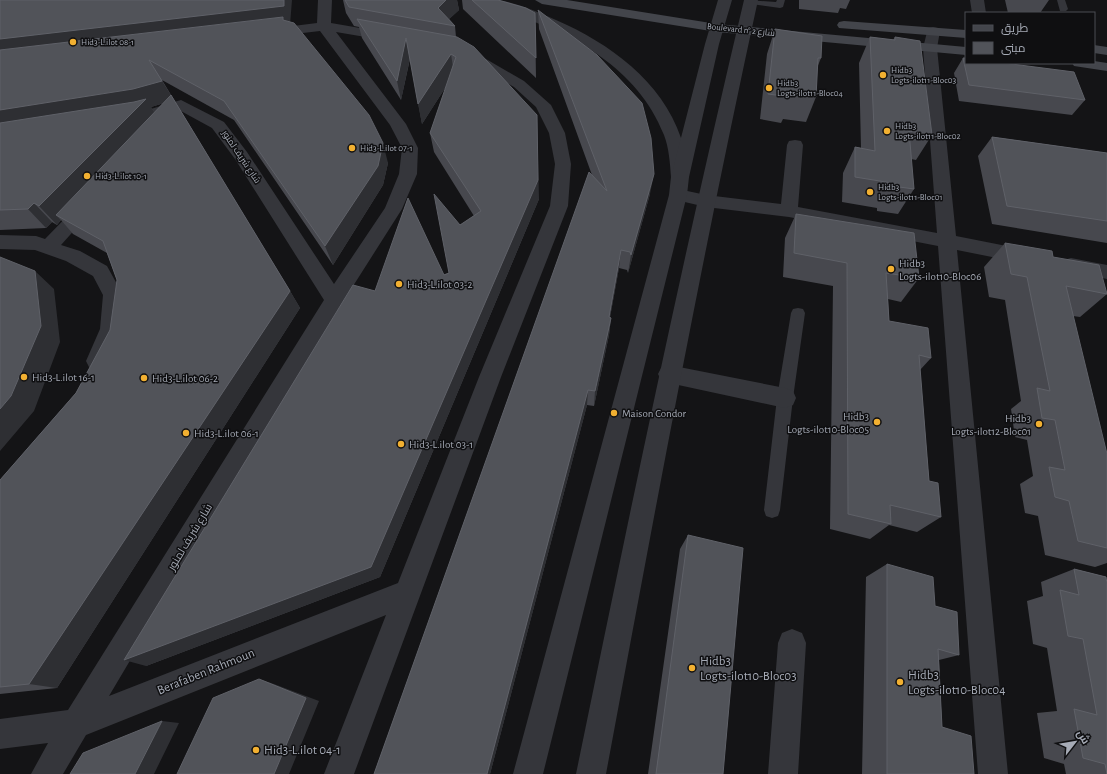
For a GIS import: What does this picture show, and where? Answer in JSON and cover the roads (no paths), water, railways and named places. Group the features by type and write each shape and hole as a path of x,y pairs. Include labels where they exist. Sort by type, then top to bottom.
{"main road":[{"path":"542,0 683,24 700,32 717,20"},
{"name":"Boulevard n° شارع 2","path":"717,20 748,12 931,39 965,34"},
{"name":"Boulevard n° شارع 2","path":"748,12 785,21"},
{"name":"Boulevard n° شارع 2","path":"831,24 931,39 965,51"},
{"path":"1095,49 1107,51"},
{"path":"1088,64 1107,66"}],"street":[{"path":"324,26 325,0"},
{"path":"483,0 520,10 560,26 598,46 625,67 649,94 664,118 672,136 679,186"},
{"path":"977,0 979,12"},
{"path":"591,774 670,374 706,201 748,12"},
{"path":"528,774 679,186 717,20"},
{"path":"253,35 324,26 406,40"},
{"name":"شارع شريف لمنور","path":"46,774 334,300 392,209 408,174 410,148 398,124 324,26"},
{"path":"931,39 993,774"},
{"path":"339,774 490,377 559,206 563,164 557,133 543,105 519,84 490,66 464,52 450,49"},
{"path":"138,116 181,105"},
{"path":"161,127 181,105"},
{"name":"شارع شريف لمنور","path":"181,105 218,125 241,156 334,300"},
{"path":"789,211 795,145"},
{"path":"679,186 706,201 789,211 1107,272"},
{"path":"48,247 100,193"},
{"path":"0,242 36,243 73,256 100,271 113,296 110,329 89,376"},
{"path":"670,374 785,398"},
{"name":"Berafaben Rahmoun","path":"0,734 77,724 408,593"},
{"path":"783,774 792,643"}],"lane":[{"path":"748,12 780,5 781,0"},
{"path":"772,510 785,398 798,313"}],"place":[{"name":"Hid3-L.ilot 08-1","path":"73,42"},
{"name":"Hidb3 Logts-ilot11-Bloc03","path":"883,75"},
{"name":"Hidb3 Logts-ilot11-Bloc04","path":"769,88"},
{"name":"Hidb3 Logts-ilot11-Bloc02","path":"887,131"},
{"name":"Hid3-L.ilot 07-1","path":"352,148"},
{"name":"Hid3-L.ilot 10-1","path":"87,176"},
{"name":"Hidb3 Logts-ilot11-Bloc01","path":"870,192"},
{"name":"Hidb3 Logts-ilot10-Bloc06","path":"891,269"},
{"name":"Hid3-L.ilot 03-2","path":"399,284"},
{"name":"Hid3-L.ilot 16-1","path":"24,377"},
{"name":"Hid3-L.ilot 06-2","path":"144,378"},
{"name":"Maison Condor","path":"614,413"},
{"name":"Hidb3 Logts-ilot10-Bloc05","path":"877,422"},
{"name":"Hidb3 Logts-ilot12-Bloc01","path":"1039,424"},
{"name":"Hid3-L.ilot 06-1","path":"186,433"},
{"name":"Hid3-L.ilot 03-1","path":"401,444"},
{"name":"Hidb3 Logts-ilot10-Bloc03","path":"692,668"},
{"name":"Hidb3 Logts-ilot10-Bloc04","path":"900,682"},
{"name":"Hid3-L.ilot 04-1","path":"256,750"}]}
